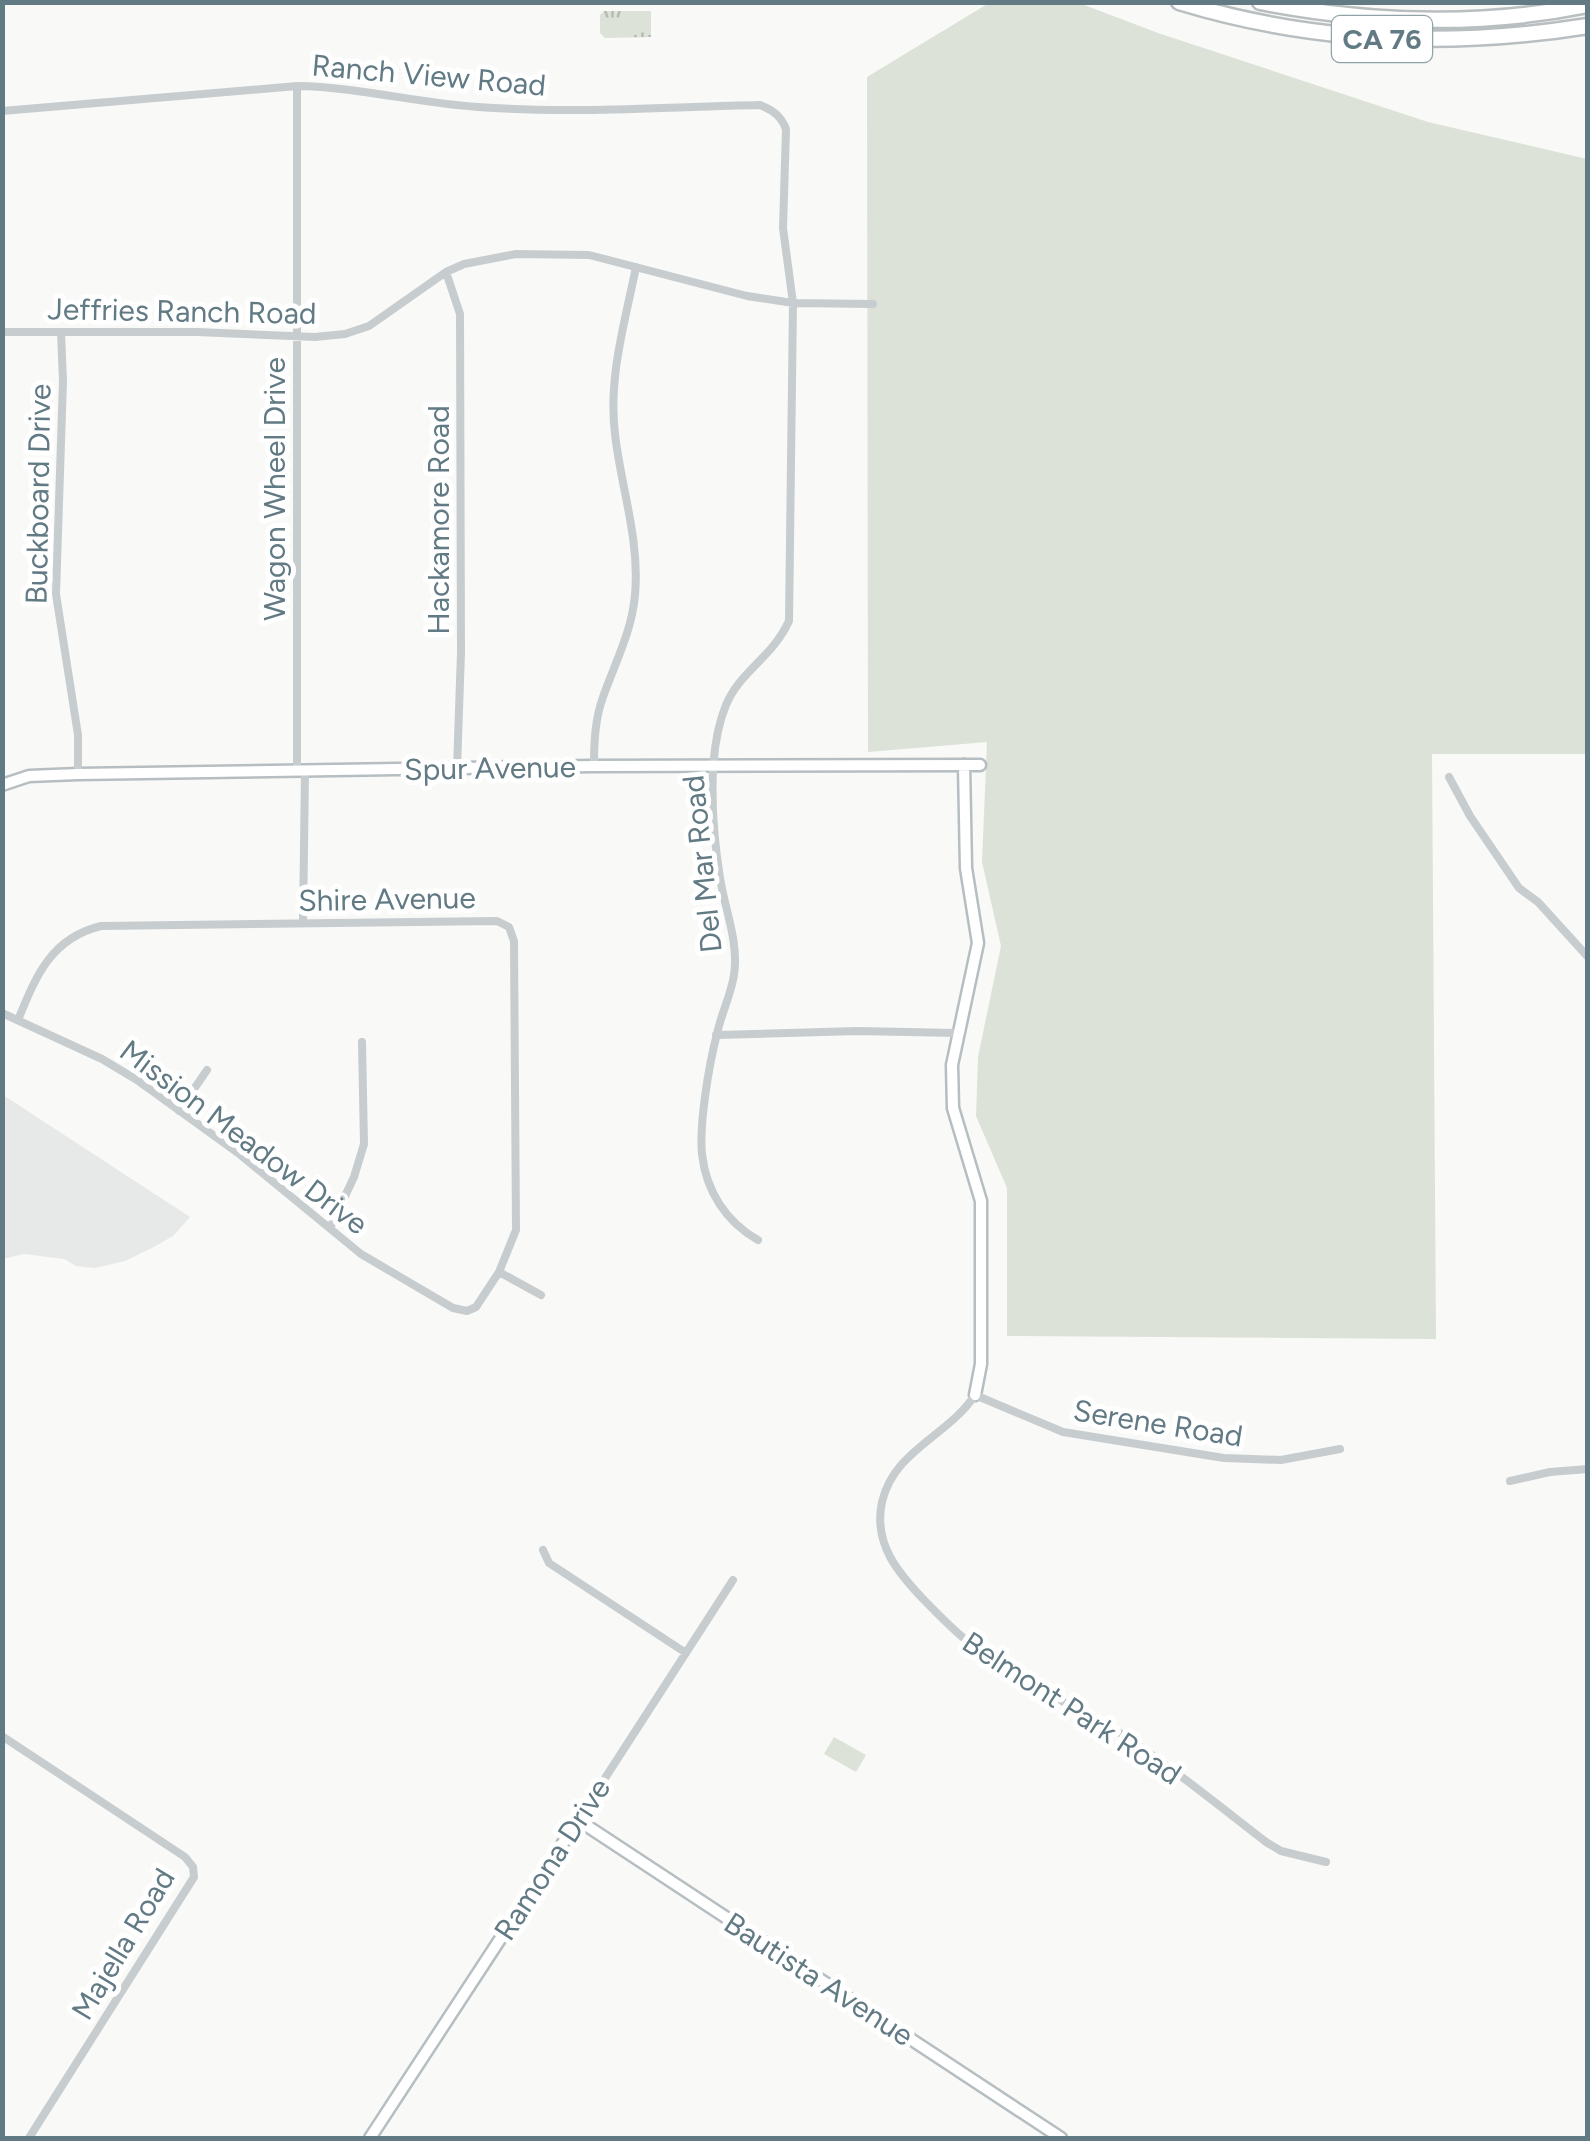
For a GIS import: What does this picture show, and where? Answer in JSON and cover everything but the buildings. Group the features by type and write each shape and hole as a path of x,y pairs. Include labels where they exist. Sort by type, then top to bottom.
{"highway":[{"name":"CA 76","path":"1180,2 1298,30 1388,39 1509,36 1588,26"},
{"name":"CA 76","path":"1260,2 1350,16 1439,20 1498,18 1588,5"}],"street":[{"name":"Ranch View Road","path":"2,111 296,86 344,87 477,107 760,105 772,110 786,129 783,228 792,304"},
{"name":"Wagon Wheel Drive","path":"296,86 303,922"},
{"name":"Jeffries Ranch Road","path":"2,332 345,334 368,326 446,272 464,264 516,254 589,254 792,304 873,304"},
{"path":"594,766 594,733 602,700 623,650 635,599 635,543 615,436 613,401 615,368 636,267"},
{"name":"Hackamore Road","path":"446,272 460,314 461,652 457,770"},
{"name":"Del Mar Road","path":"758,1240 738,1228 723,1211 705,1168 702,1136 716,1036 734,976 720,880 712,766 725,706 740,680 779,642 789,620 792,304"},
{"name":"Buckboard Drive","path":"60,332 56,594 78,734 78,774"},
{"path":"964,765 966,868 978,943 952,1065 954,1108 981,1200 981,1364 975,1394"},
{"name":"Spur Avenue","path":"2,785 29,776 78,774 980,765"},
{"path":"1450,777 1470,816 1518,888 1538,902 1588,957"},
{"name":"Shire Avenue","path":"18,1020 45,961 64,941 101,926 497,921 509,927 514,940 516,1230 499,1272 476,1306 467,1311 452,1308"},
{"name":"Mission Meadow Drive","path":"2,1013 102,1059 180,1111 362,1254 452,1308"},
{"path":"716,1036 857,1031 956,1033"},
{"path":"330,1228 354,1177 364,1144 362,1042"},
{"path":"180,1111 207,1070"},
{"path":"499,1272 541,1294"},
{"name":"Serene Road","path":"975,1394 1064,1432 1224,1458 1281,1460 1340,1449"},
{"name":"Belmont Park Road","path":"975,1394 962,1414 900,1465 887,1486 881,1505 882,1540 900,1575 965,1642 1014,1675 1084,1710 1130,1740 1281,1852 1326,1862"},
{"path":"1510,1481 1588,1469"},
{"path":"542,1550 549,1563 686,1653"},
{"name":"Ramona Drive","path":"370,2138 733,1580"},
{"name":"Majella Road","path":"2,1736 185,1857 193,1867 194,1878 29,2138"},
{"name":"Bautista Avenue","path":"578,1820 1061,2138"}],"shaded area":[{"path":"3,1095 190,1217 173,1236 152,1248 125,1261 95,1268 24,1254 3,1259"}],"green space":[{"path":"989,3 1079,3 1428,122 1587,159 1587,754 1432,754 1436,1339 1007,1336 1007,1188 976,1116 978,1057 1001,946 982,862 987,742 868,752 867,77"},
{"path":"604,11 651,11 651,37 605,38 600,33 600,15"},
{"path":"834,1737 866,1755 856,1772 824,1754"}]}
